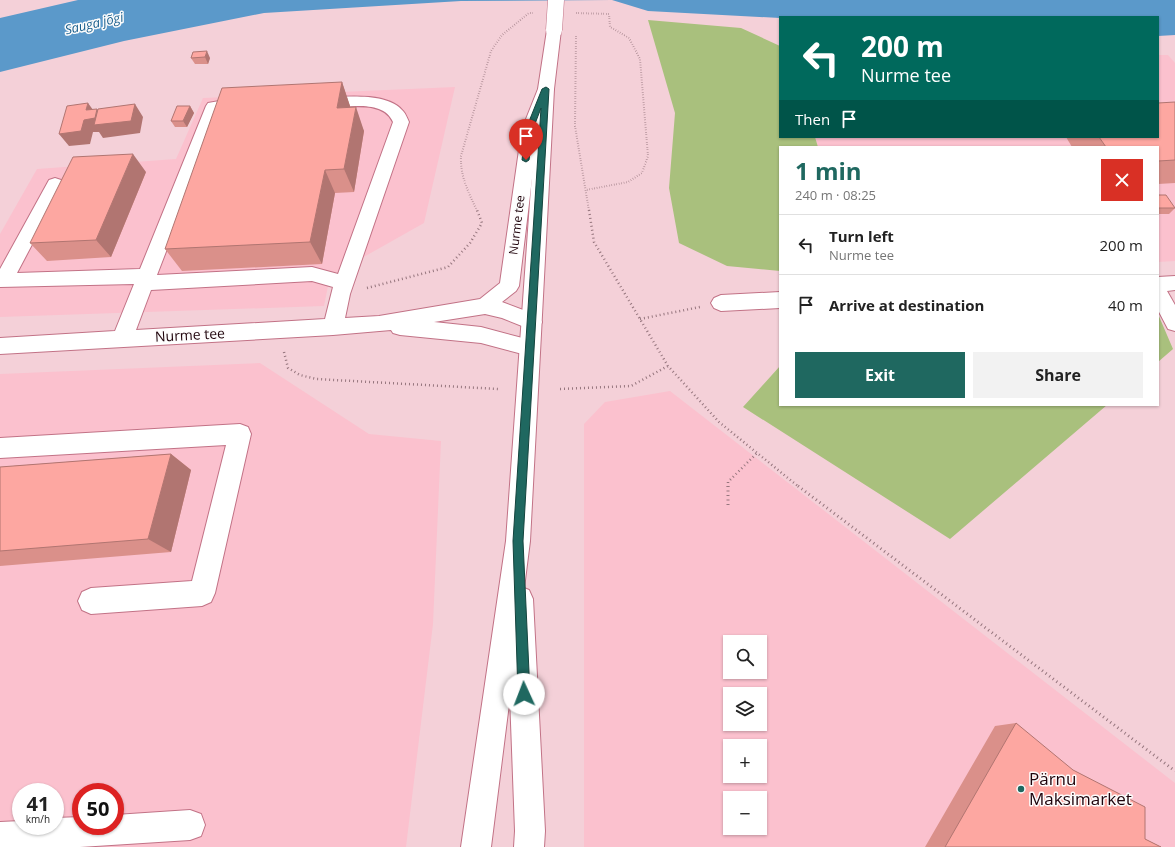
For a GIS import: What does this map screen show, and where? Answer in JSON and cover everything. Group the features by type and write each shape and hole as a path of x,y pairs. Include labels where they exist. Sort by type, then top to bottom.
{"main road":[{"path":"476,847 518,541 546,89 554,30 556,0"},
{"name":"Nurme tee","path":"485,306 509,286 530,129 546,89"},
{"path":"298,104 375,102 392,109 400,118 401,122 342,289 334,327"},
{"path":"122,339 214,106 260,105"},
{"path":"55,184 3,281 145,279 312,274 342,289"},
{"path":"1159,284 1175,283"},
{"path":"1159,294 1175,323"},
{"path":"721,303 779,300"},
{"name":"Nurme tee","path":"0,346 379,324 485,306 506,311 532,322"},
{"name":"Nurme tee","path":"379,324 429,331 481,334 530,348"},
{"path":"0,448 240,434 202,593 91,601"},
{"path":"518,541 530,831 529,847"},
{"path":"0,837 190,826"}],"path":[{"path":"342,289 448,267 470,243 482,222 476,205 465,186 460,170 461,156 491,51 502,34 529,13 536,13"},
{"path":"572,13 609,14 610,27 628,38 640,59 648,156 642,173 628,182 586,190"},
{"path":"576,30 575,126 594,242 668,366 720,422 757,453 927,585 1175,771"},
{"path":"640,319 721,303"},
{"path":"288,330 283,353 288,368 300,375 316,379 498,389"},
{"path":"560,389 630,386 668,366"},
{"path":"728,506 728,482 757,453"}],"shaded area":[{"path":"1159,55 1168,55 1175,63 1175,261 1159,262 1159,146 818,146 815,138 1159,138"},
{"path":"455,87 424,223 330,276 324,306 0,317 0,234 37,169 176,159 203,98"},
{"path":"260,363 369,434 441,441 433,624 406,847 0,847 0,374"},
{"path":"670,391 1175,783 1175,847 584,847 584,424 605,402"}],"green space":[{"path":"648,20 741,28 779,46 779,138 815,138 818,146 779,146 779,271 727,266 679,243 669,188 675,113"},
{"path":"1159,316 1173,349 1159,361"},
{"path":"779,367 779,406 1106,406 950,539 743,407"}],"water":[{"name":"Sauga jõgi","path":"78,0 612,0 461,1 264,13 124,41 0,72 0,18"},
{"path":"612,0 1175,0 1175,35 1159,36 1159,16 779,16 779,18 648,11"}],"building":[{"path":"207,51 205,57 191,58 193,52"},
{"path":"342,82 337,108 356,107 344,169 325,170 310,242 165,249 222,88"},
{"path":"1175,102 1175,160 1159,161 1159,146 1105,146 1100,138 1159,138 1159,103"},
{"path":"88,103 86,110 97,109 95,118 84,120 81,131 59,134 67,106"},
{"path":"135,104 131,121 94,125 98,109"},
{"path":"177,106 190,106 183,121 171,121"},
{"path":"133,154 96,240 30,243 73,157"},
{"path":"1159,195 1166,195 1175,208 1159,208"},
{"path":"171,454 148,539 0,551 0,467"},
{"name":"Pärnu Maksimarket","path":"1016,723 1073,770 1145,807 1145,839 1161,847 945,847"}],"place":[{"name":"Pärnu Maksimarket","path":"1021,789"}],"route":[{"path":"524,694 518,541 546,89 530,129 526,160"}]}
